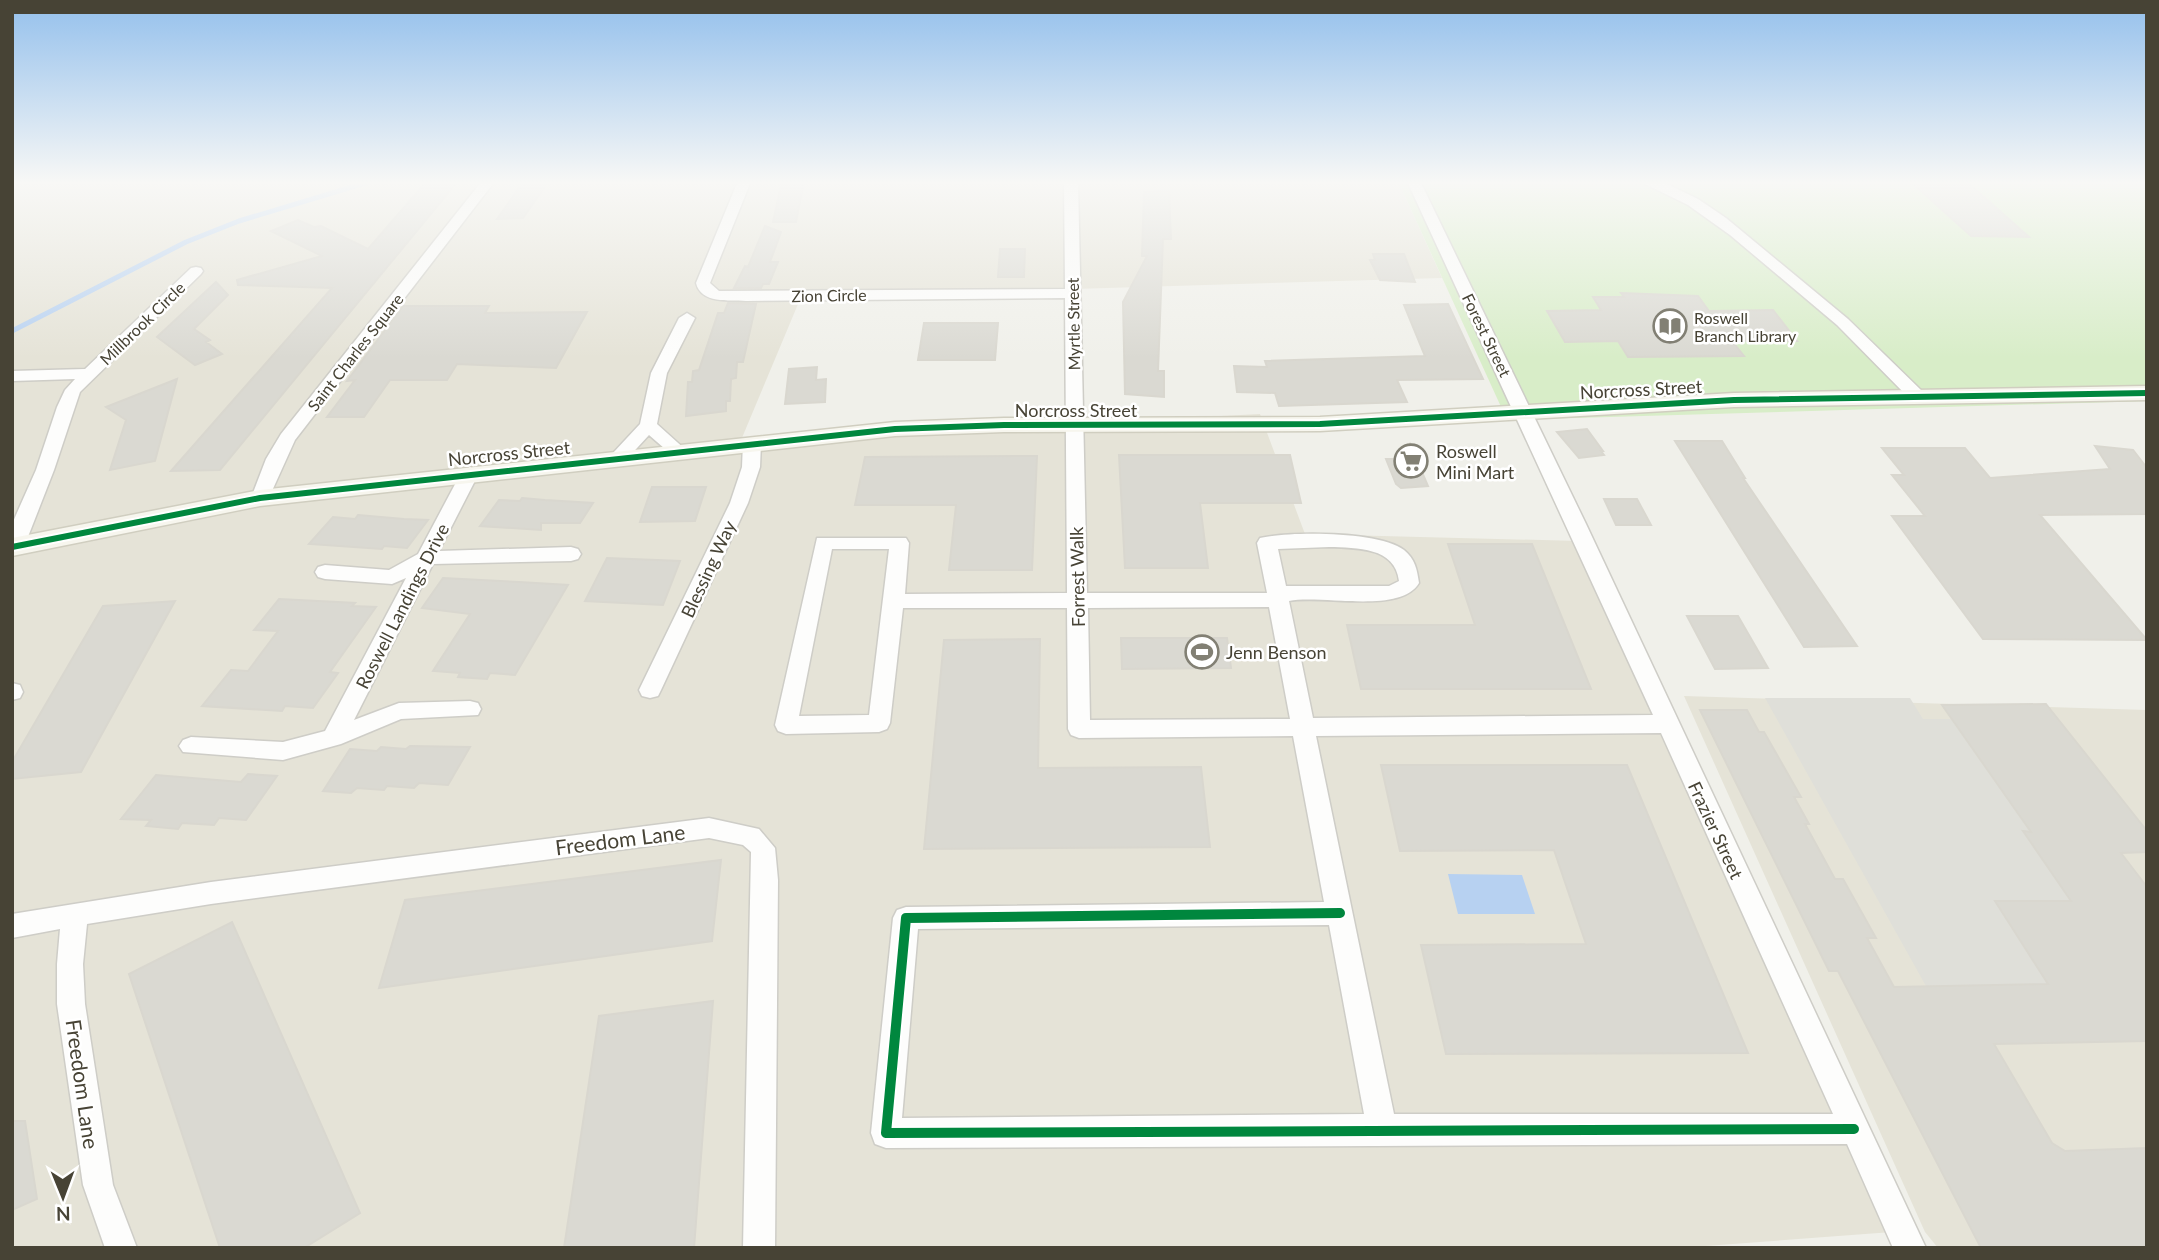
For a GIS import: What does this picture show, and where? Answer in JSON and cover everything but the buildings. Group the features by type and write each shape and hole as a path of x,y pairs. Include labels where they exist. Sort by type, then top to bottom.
{"street":[{"name":"Saint Charles Square","path":"260,498 275,459 287,438 443,240"},
{"name":"Zion Circle","path":"721,240 703,283 709,293 746,296 1073,293"},
{"name":"Myrtle Street","path":"1072,240 1076,425"},
{"name":"Forest Street","path":"1441,240 1524,413"},
{"path":"1744,240 1840,317 1917,396"},
{"name":"Millbrook Circle","path":"13,547 50,459 64,406 73,390 196,271"},
{"path":"619,457 648,425 659,373 687,318"},
{"name":"Millbrook Circle","path":"12,376 88,374"},
{"name":"Norcross Street","path":"13,547 260,498 470,473 895,429 1320,424 1734,400 2147,393"},
{"name":"Frazier Street","path":"1524,413 1910,1248"},
{"path":"648,425 678,451"},
{"name":"Forrest Walk","path":"1076,425 1079,729 1303,727"},
{"name":"Blessing Way","path":"650,690 739,503 751,467 752,443"},
{"name":"Roswell Landings Drive","path":"333,738 470,473"},
{"path":"824,542 899,543 894,601 879,723 786,725 824,542"},
{"path":"894,601 1077,601 1278,596 1389,593 1400,591 1409,583 1410,574 1406,563 1397,553 1371,543 1267,543 1278,596 1339,913 1382,1129"},
{"path":"325,572 392,577 427,558 571,554"},
{"path":"191,746 284,751 333,738 399,711 470,709"},
{"path":"1303,727 1668,724"},
{"name":"Freedom Lane","path":"12,926 225,891 709,828 750,835 763,848 765,880 759,1248"},
{"path":"1339,913 906,918 886,1133 1854,1129"},
{"name":"Freedom Lane","path":"75,915 70,964 71,1004 98,1185 121,1248"}],"shaded area":[{"path":"12,240 1425,240 1442,278 801,297 739,445 1260,414 1305,534 1579,541 1892,1232 1679,1248 12,1248"},
{"path":"1684,696 2147,710 2147,1248 1938,1248 1925,1232"},
{"path":"1765,698 1910,698 1923,719 1951,719 2031,832 2024,831 2127,983 2115,983 2059,901 1996,901 2048,984 1926,986"}],"green space":[{"path":"1425,240 2147,240 2147,401 1507,420"}],"water":[{"path":"1448,874 1522,875 1535,914 1458,914"}],"waterway":[{"path":"12,331 192,240"}],"cycle path":[{"path":"12,547 260,498 895,429 1004,425 1320,424 1734,400 2147,393"},
{"path":"1340,913 906,918 886,1133 1854,1129"}],"place":[{"name":"Roswell Branch Library","path":"1670,326"},
{"name":"Roswell Mini Mart","path":"1411,461"},
{"name":"Jenn Benson","path":"1202,652"}]}
